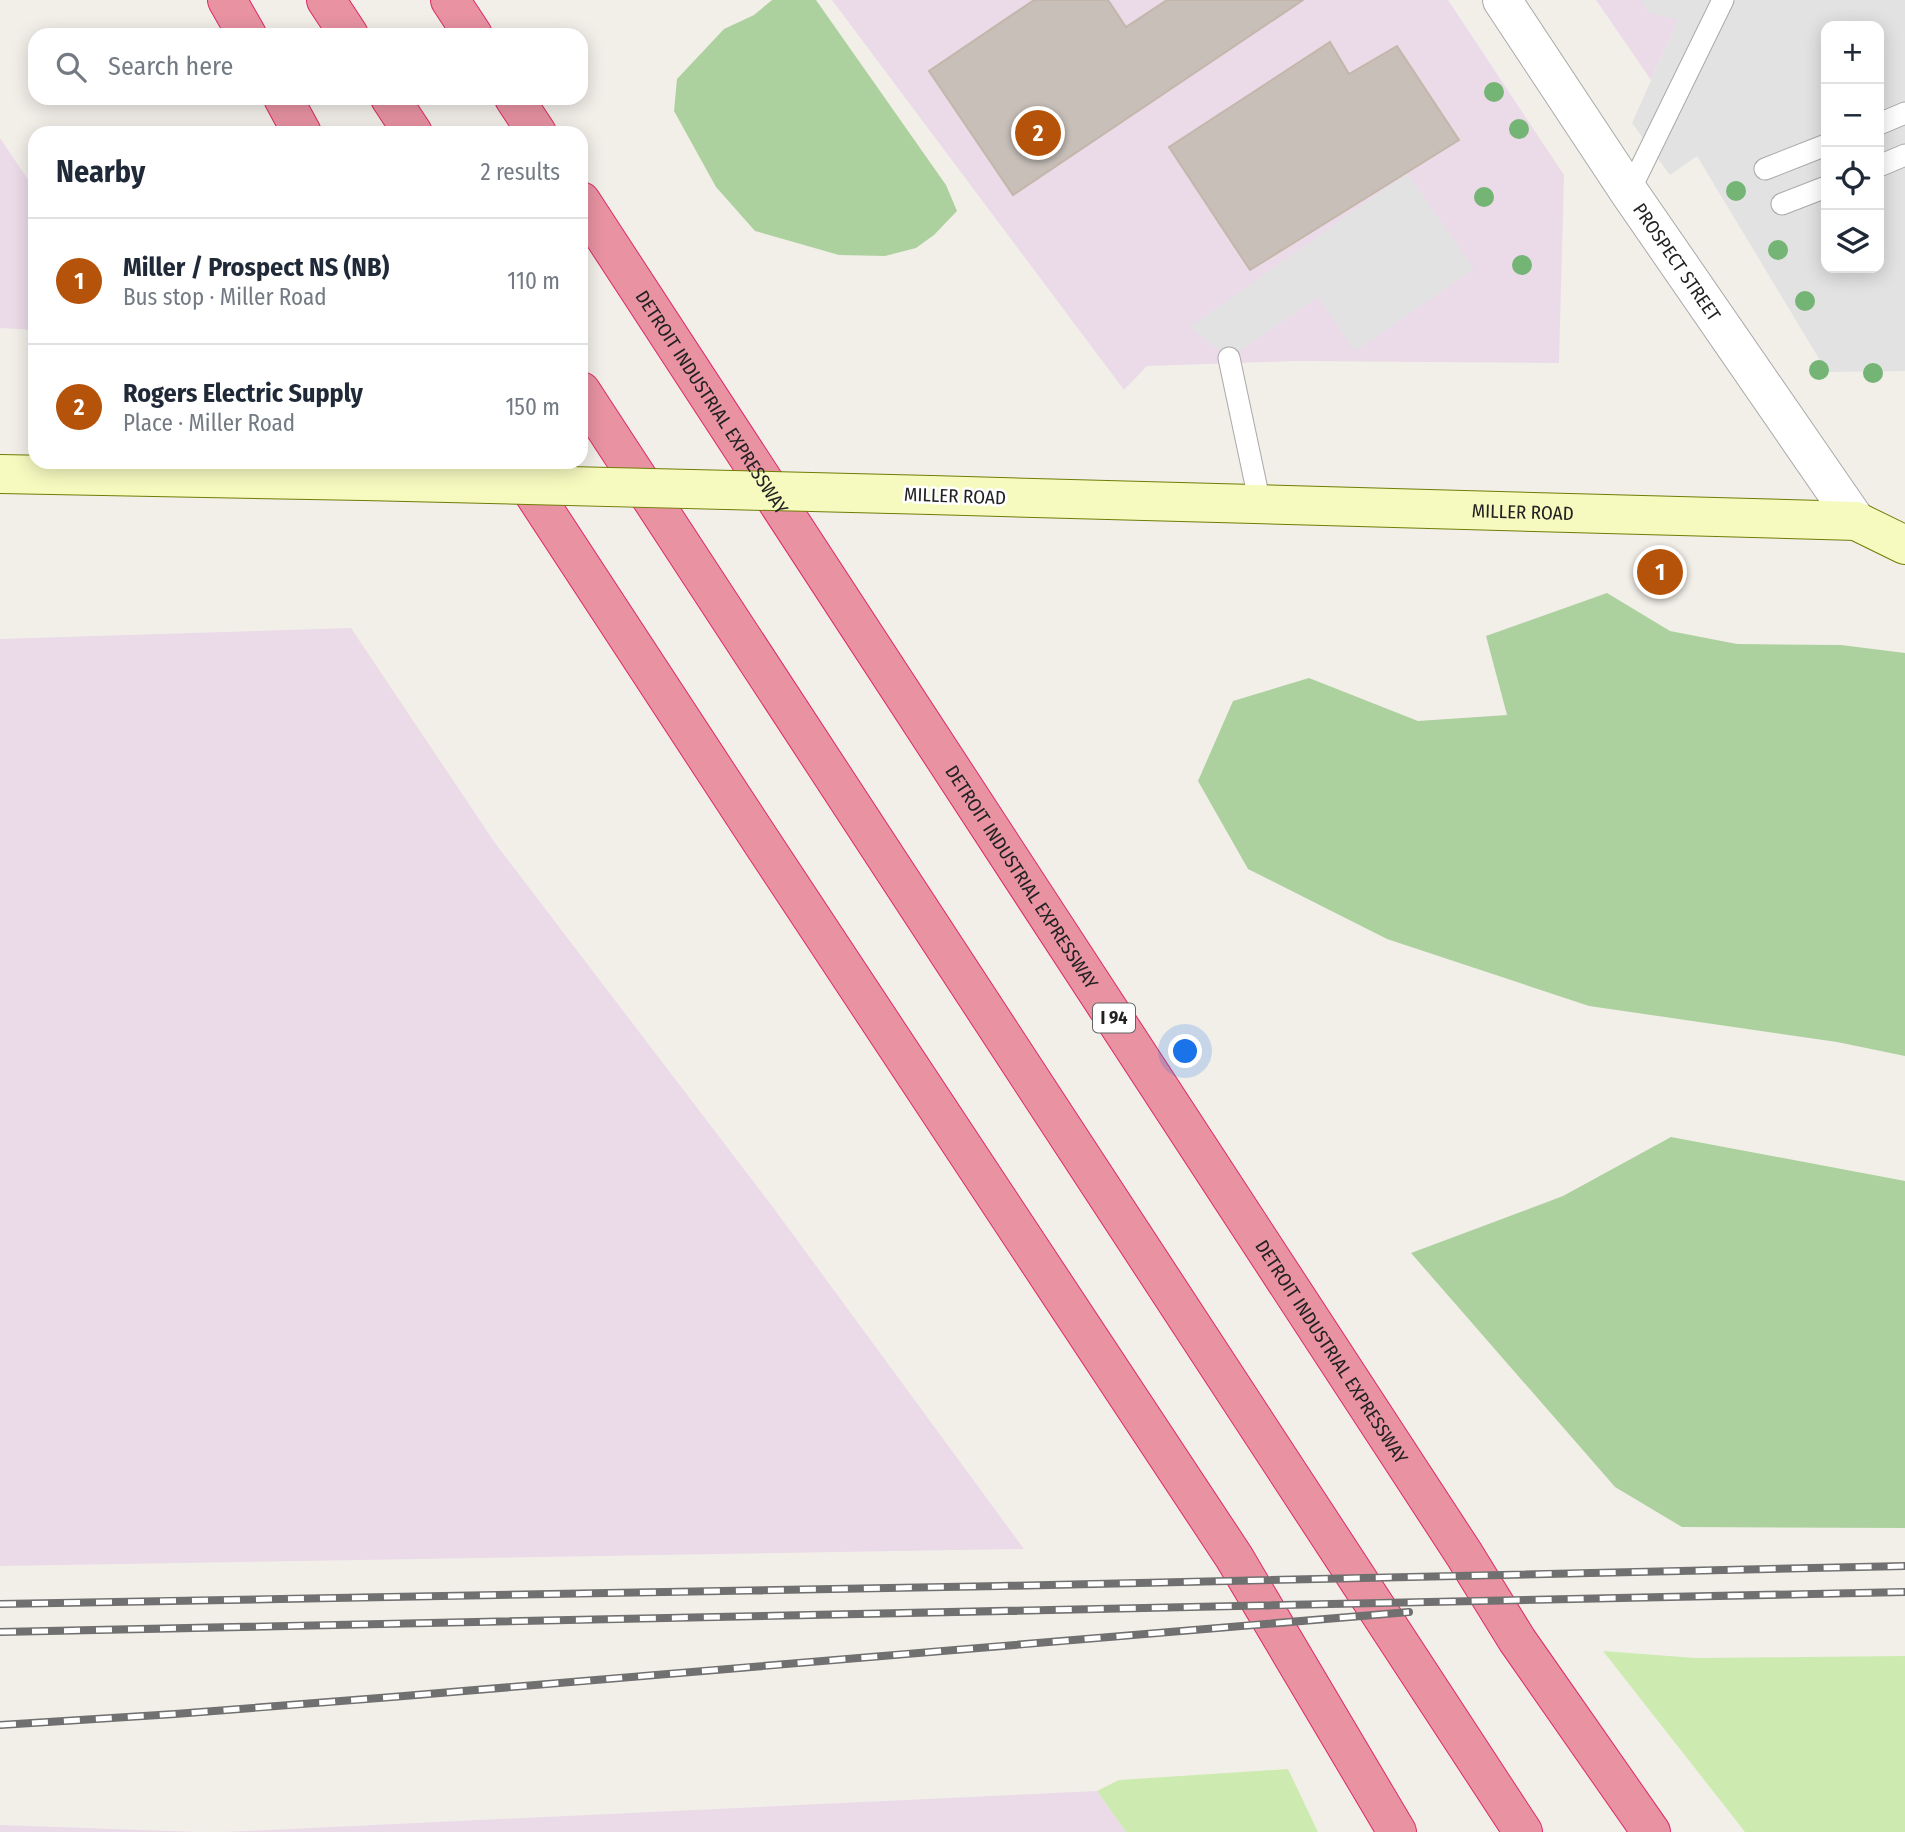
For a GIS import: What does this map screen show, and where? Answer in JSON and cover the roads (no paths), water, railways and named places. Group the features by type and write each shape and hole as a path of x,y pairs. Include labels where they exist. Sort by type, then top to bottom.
{"highway":[{"path":"227,0 243,28"},
{"path":"326,0 344,28"},
{"path":"450,0 468,28"},
{"path":"287,105 298,126"},
{"path":"395,105 408,126"},
{"path":"519,105 532,126"},
{"name":"DETROIT INDUSTRIAL EXPRESSWAY","path":"588,212 1457,1542 1517,1640 1651,1832"},
{"path":"588,402 1523,1832"},
{"path":"518,469 1234,1557 1397,1832"},
{"path":"1286,1643 1373,1832"}],"main road":[{"name":"MILLER ROAD","path":"0,474 931,495 1856,521 1905,545"},
{"path":"1856,521 1905,514"}],"street":[{"name":"PROSPECT STREET","path":"1502,0 1629,192 1856,521"}],"lane":[{"path":"1629,192 1723,0"},
{"path":"1884,122 1905,113"},
{"path":"1765,169 1821,147"},
{"path":"1884,164 1905,155"},
{"path":"1782,204 1821,189"},
{"path":"1229,358 1260,504"}],"railway":[{"path":"0,1604 1905,1566"},
{"path":"0,1632 1905,1592"},
{"path":"0,1725 392,1697 1409,1612"}],"place":[{"name":"Rogers Electric Supply","path":"1038,133"},
{"name":"Miller / Prospect NS (NB)","path":"1660,572"}]}
